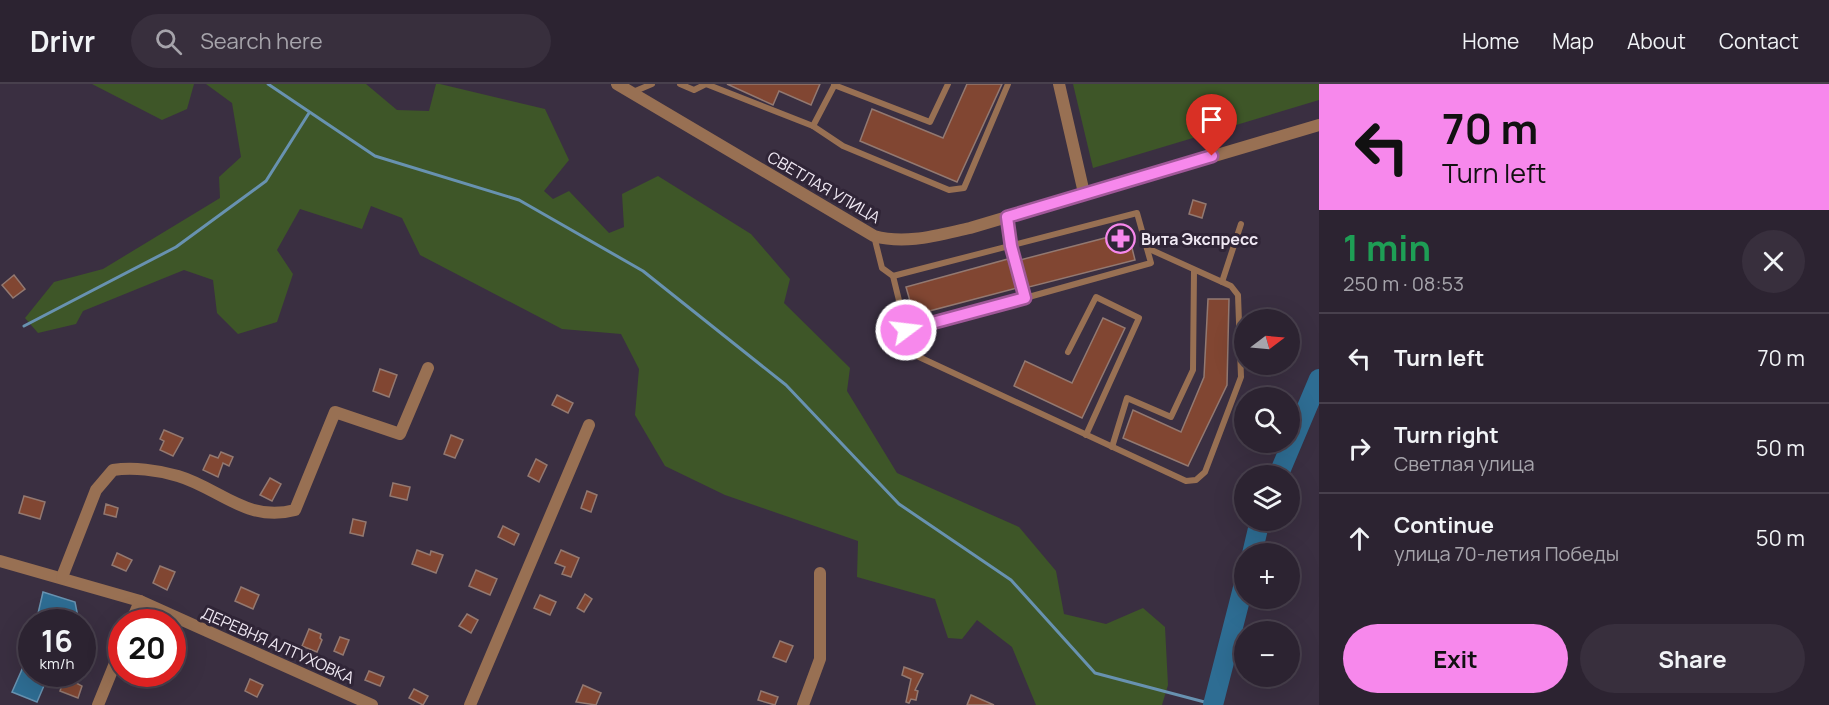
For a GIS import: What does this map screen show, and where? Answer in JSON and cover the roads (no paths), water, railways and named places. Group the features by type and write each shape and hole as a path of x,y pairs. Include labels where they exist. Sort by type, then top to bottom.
{"street":[{"name":"СВЕТЛАЯ УЛИЦА","path":"617,84 874,236 892,241 927,237 1007,217 1319,125"},
{"path":"1059,84 1084,193"},
{"path":"62,577 96,490 113,470 125,468 179,476 257,512 277,515 295,510 335,411 400,434 428,368"},
{"path":"470,705 589,425"},
{"name":"ДЕРЕВНЯ АЛТУХОВКА","path":"0,561 140,601 372,705"},
{"path":"803,705 820,659 820,573"},
{"path":"137,609 140,601"},
{"path":"98,705 108,680"}],"lane":[{"path":"632,93 652,84"},
{"path":"680,84 694,90 706,84 813,126 843,146 949,190 964,188 1008,84"},
{"path":"813,126 835,85 930,122 948,84"},
{"path":"892,276 1137,213 1147,248 1150,263 906,330"},
{"path":"1007,217 1011,246 1025,298"},
{"path":"1222,282 1241,224"},
{"path":"874,236 882,268 892,276 906,330 919,357 1186,481 1196,480 1205,472 1241,376 1238,295 1231,286 1147,248"},
{"path":"1112,447 1128,398 1171,417 1193,370 1194,270"},
{"path":"1068,352 1096,297 1138,318 1086,435"}],"water":[{"path":"43,592 75,602 76,609 39,609"},
{"path":"18,678 18,687 43,687 37,702 12,692"}],"waterway":[{"path":"268,84 375,156 519,200 643,271 786,385 899,504 1011,580 1095,673 1212,704"},
{"path":"24,326 176,247 266,181 309,113"},
{"path":"1283,465 1319,379"},
{"path":"1255,543 1257,531"},
{"path":"1213,705 1238,609"}],"place":[{"name":"Вита Экспресс","path":"1120,239"}]}
